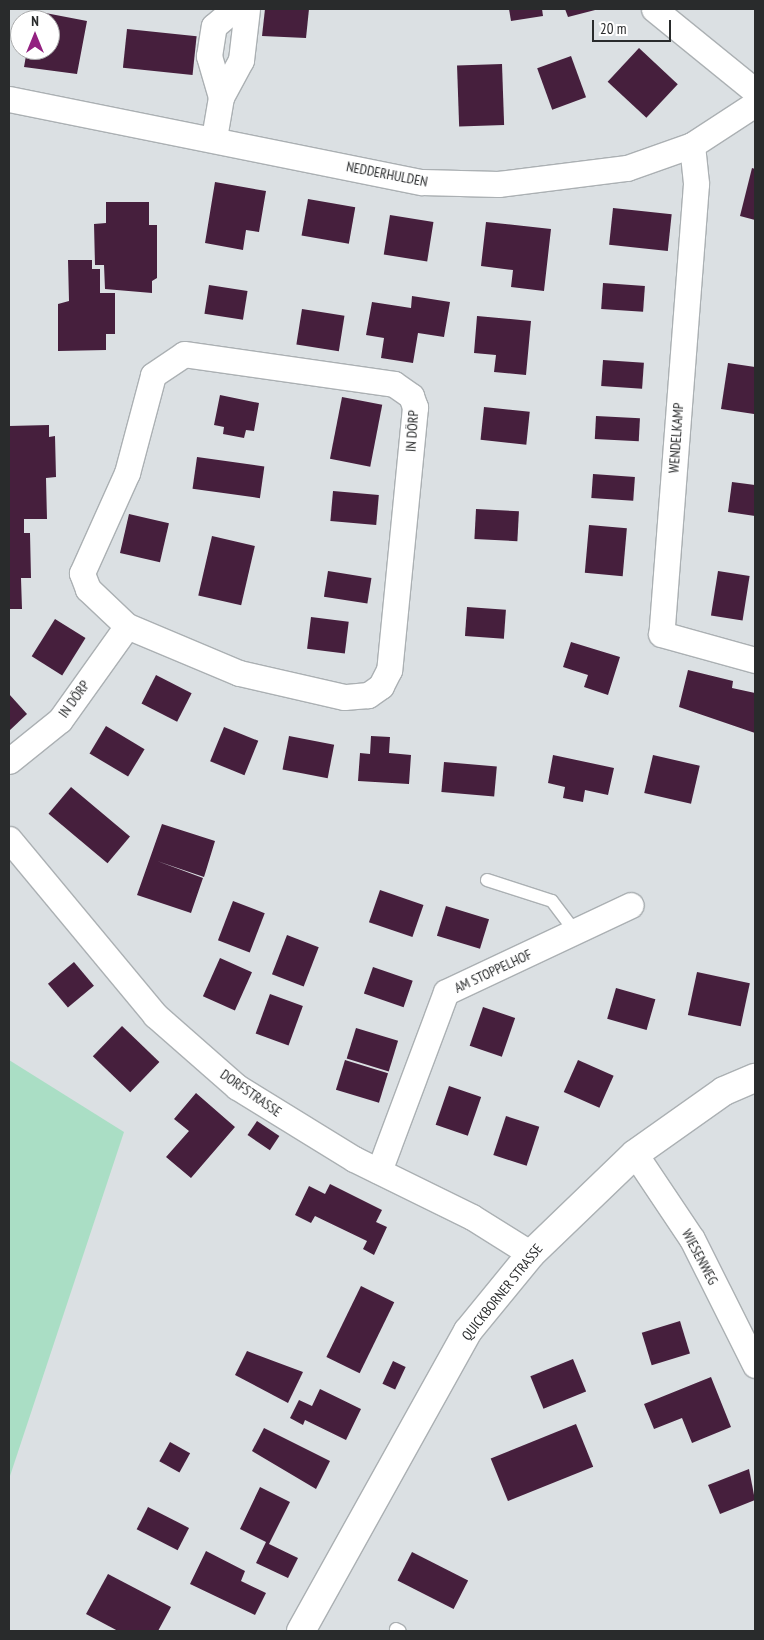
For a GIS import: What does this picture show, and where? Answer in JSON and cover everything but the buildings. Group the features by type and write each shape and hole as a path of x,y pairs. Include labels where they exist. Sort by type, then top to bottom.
{"main road":[{"name":"QUICKBORNER STRASSE","path":"301,1631 468,1331 531,1254 635,1154 724,1091 755,1078"}],"street":[{"path":"221,97 209,56 214,26 234,9"},
{"path":"214,138 221,97 241,60 247,9"},
{"path":"654,9 755,91"},
{"name":"NEDDERHULDEN","path":"9,99 214,138 422,182 498,184 627,168 692,145 755,104"},
{"name":"WENDELKAMP","path":"692,145 696,184 661,634 755,660"},
{"name":"IN DÖRP","path":"184,354 208,355 394,384 411,396 415,406 390,661 381,686 368,695 344,697 239,673 127,626 88,589 82,573 127,473 153,375 166,363 184,354"},
{"name":"IN DÖRP","path":"9,761 60,720 127,626"},
{"name":"DORFSTRASSE","path":"9,839 154,1015 238,1087 378,1171 472,1217 531,1254"},
{"name":"AM STOPPELHOF","path":"378,1171 446,992 631,905"},
{"name":"WIESENWEG","path":"635,1154 692,1239 755,1365"}],"lane":[{"path":"486,880 552,902 575,932"}],"green space":[{"path":"9,1060 124,1132 9,1479"}]}
